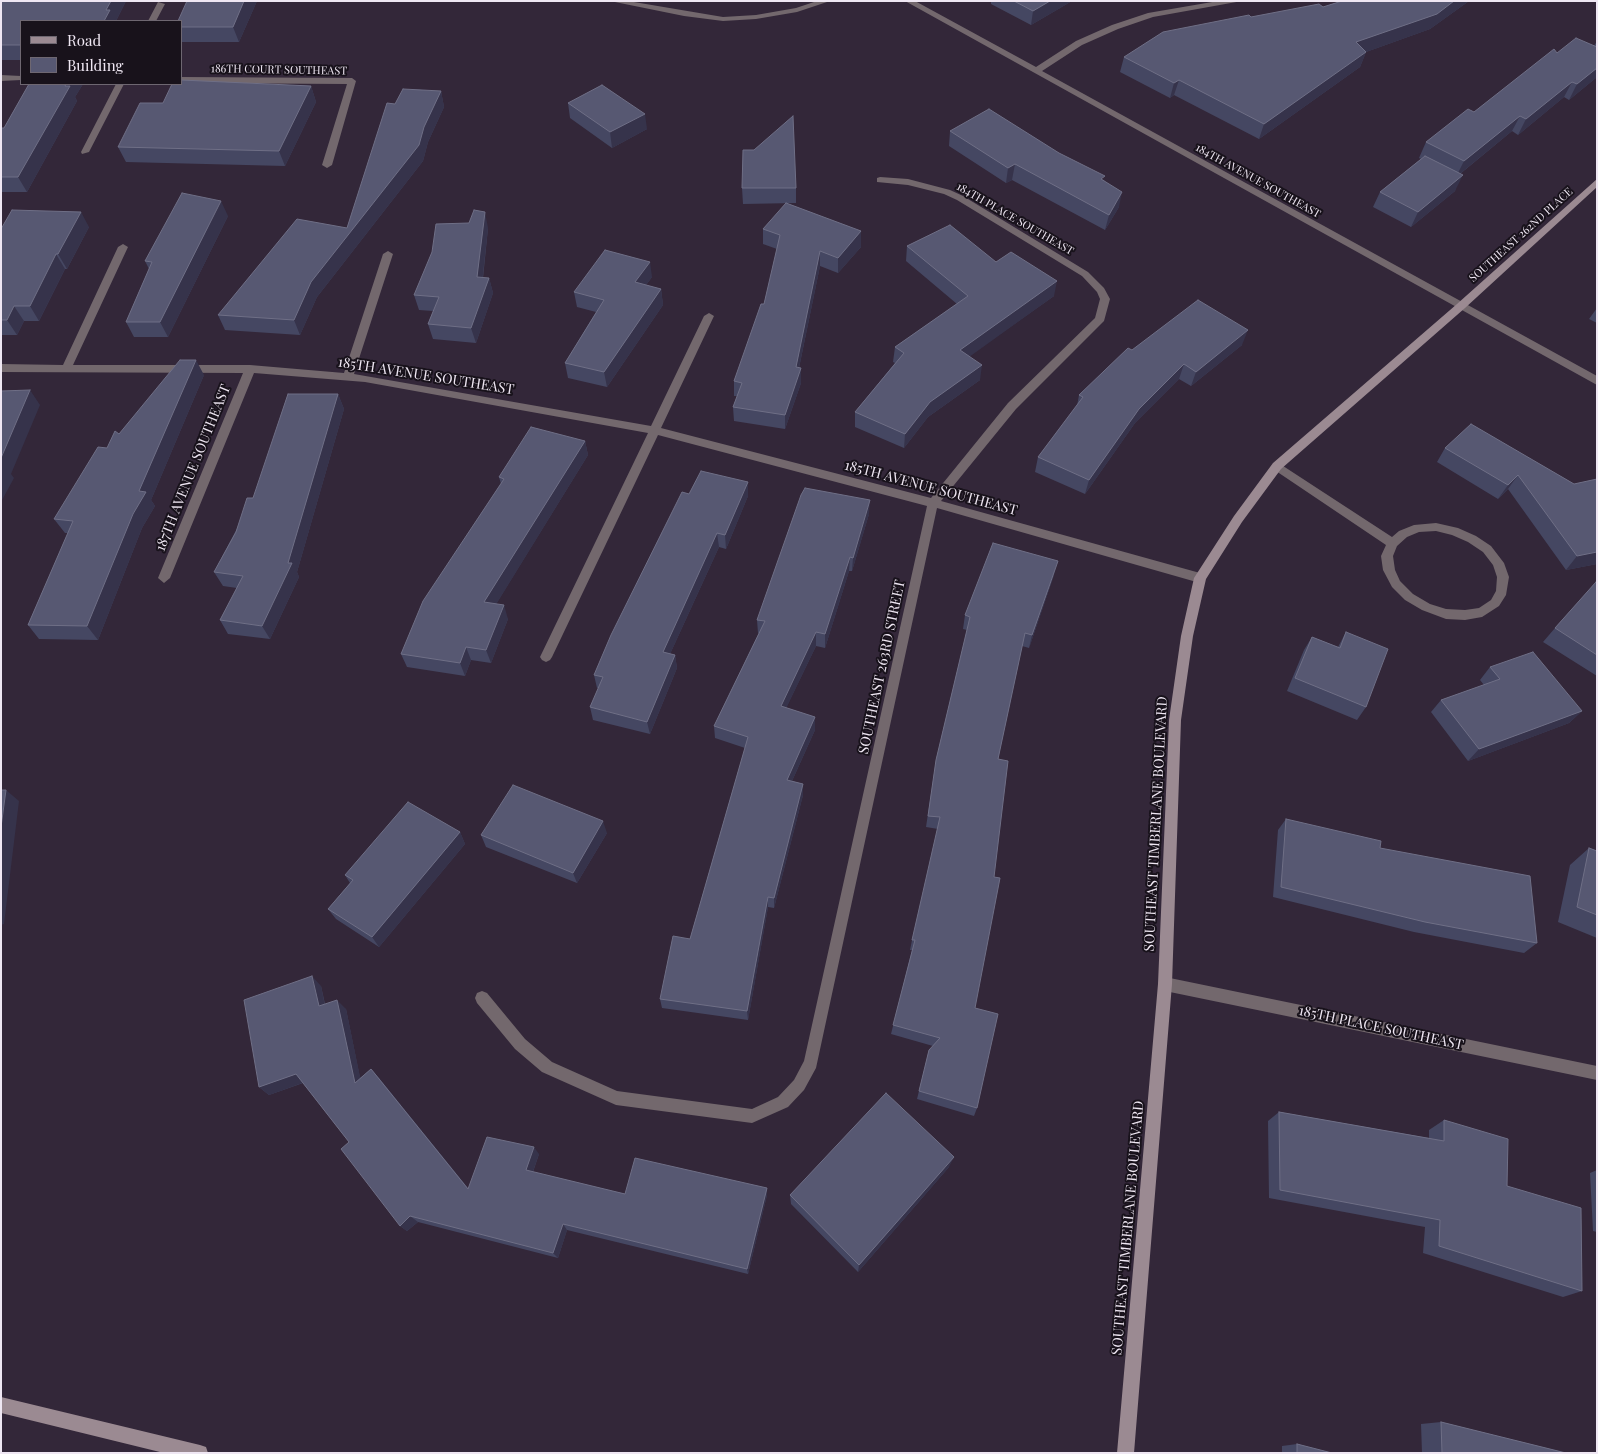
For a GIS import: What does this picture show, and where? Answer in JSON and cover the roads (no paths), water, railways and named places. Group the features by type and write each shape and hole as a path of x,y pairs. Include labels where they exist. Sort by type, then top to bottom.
{"street":[{"path":"614,1 723,19 756,17 798,10 826,1"},
{"name":"184TH AVENUE SOUTHEAST","path":"909,1 1597,380"},
{"path":"1036,71 1079,43 1115,27 1151,15 1238,1"},
{"path":"152,20 160,4"},
{"path":"1,78 20,78"},
{"name":"186TH COURT SOUTHEAST","path":"182,80 352,81 327,165"},
{"path":"84,152 119,85"},
{"name":"184TH PLACE SOUTHEAST","path":"880,180 931,187 960,198 1060,257 1085,274 1101,290"},
{"name":"SOUTHEAST 262ND PLACE","path":"1461,306 1597,182"},
{"path":"67,367 123,247"},
{"path":"348,377 388,254"},
{"name":"SOUTHEAST 263RD STREET","path":"482,998 520,1044 547,1067 616,1098 752,1116 783,1102 799,1085 811,1063 933,503 1012,406 1100,319 1105,299 1101,290"},
{"name":"SOUTHEAST TIMBERLANE BOULEVARD","path":"1125,1453 1165,984 1175,720 1188,636 1200,578 1238,518 1278,466 1461,306"},
{"path":"546,657 709,316"},
{"name":"185TH AVENUE SOUTHEAST","path":"7,368 250,369 348,377 654,430 933,503 1200,578"},
{"name":"187TH AVENUE SOUTHEAST","path":"164,578 250,369"},
{"path":"1278,466 1392,543"},
{"path":"1436,527 1472,538 1487,549 1498,563 1503,578 1502,592 1495,603 1482,612 1465,615 1446,614 1426,608 1409,597 1396,584 1389,570 1388,556 1392,543 1403,534 1418,528 1436,527"},
{"name":"185TH PLACE SOUTHEAST","path":"1165,984 1597,1073"},
{"path":"1,1405 200,1453"}]}
